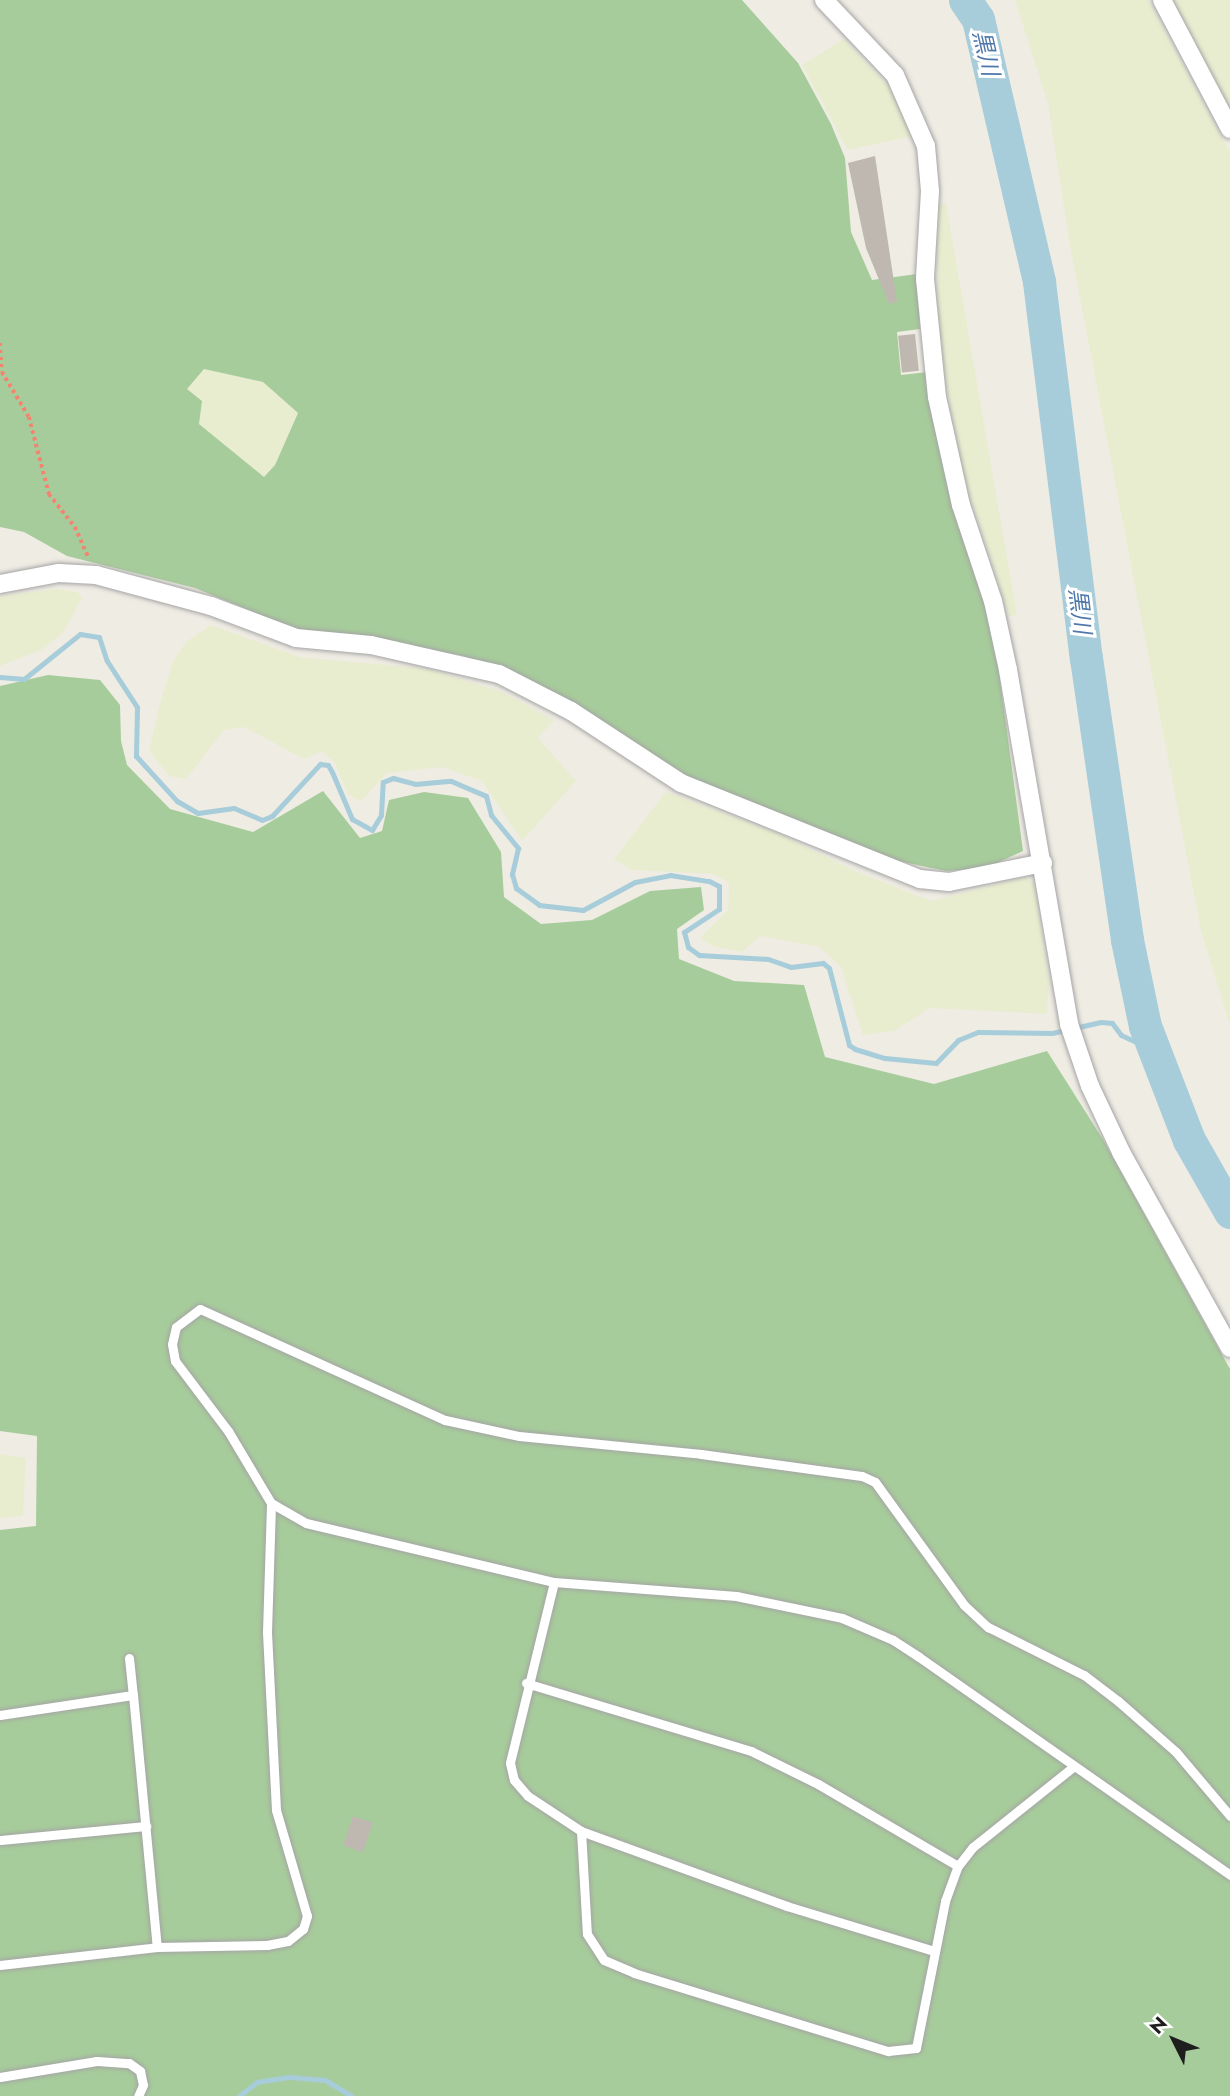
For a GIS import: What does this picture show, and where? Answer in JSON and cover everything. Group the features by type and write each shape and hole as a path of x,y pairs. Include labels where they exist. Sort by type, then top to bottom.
{"street":[{"path":"824,0 895,75 926,146 930,191 925,279 937,397 961,505 993,601 1008,670 1069,1024 1090,1086 1122,1154 1230,1348"},
{"path":"1162,0 1230,129"},
{"path":"0,584 59,573 96,575 211,606 296,638 371,645 499,674 571,711 681,783 920,878 949,882 1042,863"}],"lane":[{"path":"1230,1816 1176,1752 1110,1695 1084,1675 988,1627 964,1605 886,1492 862,1476 519,1436 445,1420 200,1309 176,1327 172,1344 175,1361 228,1431 271,1503 306,1523 554,1582 736,1597 842,1618 893,1640 1230,1875"},
{"path":"0,1965 157,1947 288,1941 303,1929 307,1916 276,1810 267,1632 271,1503"},
{"path":"554,1582 512,1744 514,1780 549,1813 581,1831 787,1906 934,1951"},
{"path":"129,1658 157,1947"},
{"path":"526,1683 751,1751 818,1784 958,1866"},
{"path":"0,1715 132,1695"},
{"path":"581,1831 582,1900 593,1946 604,1960 668,1984 904,2052 916,2048 920,2038 934,1951 958,1866 973,1847 1073,1767"},
{"path":"0,1840 146,1826"},
{"path":"0,2077 97,2061 129,2063 140,2071 143,2085 138,2096"}],"path":[{"path":"0,343 2,372 29,416 49,494 75,527 96,575"}],"green space":[{"path":"0,0 742,0 798,63 831,124 845,158 851,232 872,280 917,274 920,329 897,332 901,375 928,372 992,620 1023,851 986,868 946,871 884,858 684,776 501,668 460,655 297,630 195,588 67,556 24,532 0,527","holes":["204,369 263,382 298,413 275,465 264,477 199,424 202,401 187,389"]},
{"path":"1015,0 1148,0 1230,153 1230,1025 1201,931 1070,246 1048,104"},
{"path":"1172,0 1230,0 1230,109"},
{"path":"843,39 889,86 913,136 848,150 802,65"},
{"path":"946,203 1017,615 1009,616 962,471 938,337 936,204"},
{"path":"204,369 263,382 298,413 275,465 264,477 199,424 202,401 187,389"},
{"path":"57,589 78,592 82,598 64,632 41,650 0,666 0,596"},
{"path":"211,625 300,657 429,669 502,692 554,720 538,738 576,781 522,841 482,781 442,767 387,773 360,802 348,794 335,763 322,751 304,759 244,727 224,730 186,779 169,776 149,751 159,707 173,661 186,642"},
{"path":"48,675 100,680 120,705 121,741 127,765 170,809 253,832 323,791 360,838 382,831 389,800 424,792 468,798 501,852 504,897 541,924 592,920 650,891 701,887 704,910 677,929 679,959 734,981 804,985 825,1057 934,1084 1047,1051 1104,1141 1230,1369 1230,2096 0,2096 0,1530 36,1526 37,1436 0,1431 0,686"},
{"path":"666,792 777,833 853,870 931,901 1025,877 1034,883 1049,982 1047,1014 930,1008 894,1031 863,1035 841,967 819,947 760,936 742,952 715,947 700,938 728,910 729,883 713,874 632,870 614,859"},
{"path":"0,1454 26,1458 23,1516 0,1518"}],"building":[{"path":"875,156 897,302 889,304 866,248 848,163"},
{"path":"915,334 919,371 902,373 898,336"},
{"path":"353,1816 373,1823 363,1852 343,1845"}],"waterway":[{"name":"黒川","path":"965,0 978,19 1039,282 1086,658 1127,940 1145,1026 1189,1140 1230,1212"},
{"path":"0,677 24,679 80,634 99,637 107,661 137,707 136,756 177,801 198,813 234,808 262,820 272,816 320,764 328,765 352,819 372,830 381,815 383,782 393,778 415,784 451,781 486,796 491,815 518,848 512,874 516,888 539,905 583,910 635,882 670,875 709,881 719,886 719,909 684,932 688,947 699,955 768,959 791,967 823,963 829,968 849,1045 855,1049 885,1058 936,1063 958,1040 978,1032 1052,1033 1101,1022 1112,1023 1121,1035 1153,1050"},
{"path":"239,2096 257,2082 290,2077 325,2080 352,2096"}]}
